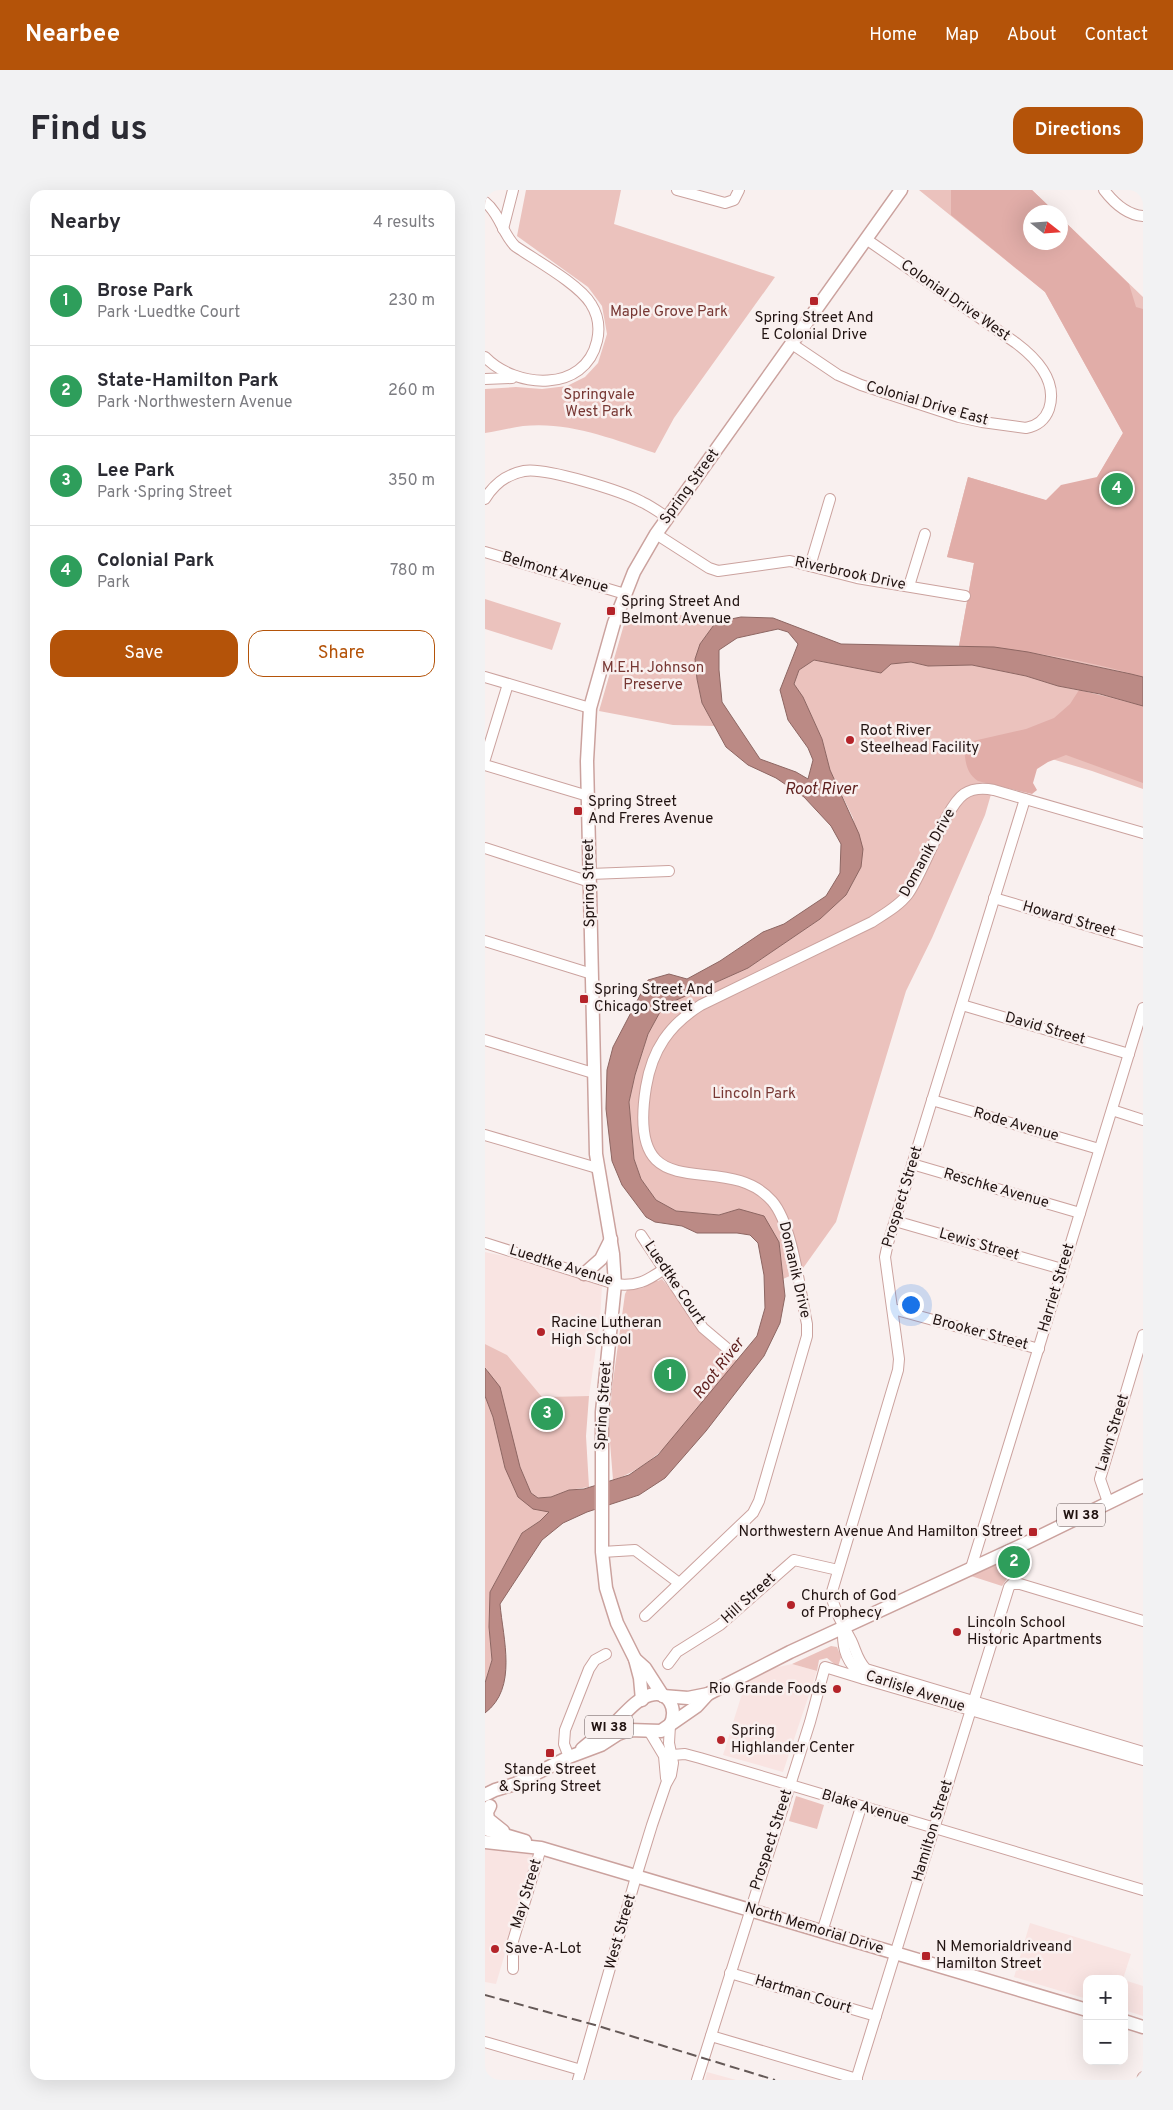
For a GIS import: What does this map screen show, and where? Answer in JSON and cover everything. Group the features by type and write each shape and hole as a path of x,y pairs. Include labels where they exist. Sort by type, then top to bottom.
{"main road":[{"name":"Spring Street","path":"641,1700 640,1678 635,1659 619,1629 606,1588 602,1552 602,1397 612,1330 615,1284 611,1239 597,1168 593,1073 587,761 590,708 625,594 656,534 901,190"},
{"path":"584,1274 601,1259 611,1239"},
{"name":"WI 38","path":"573,1756 641,1700 651,1694 687,1698 708,1694 1143,1486"},
{"name":"Spring Street","path":"635,1659 645,1668 663,1696"},
{"name":"WI 38","path":"487,1803 495,1790 515,1784 573,1756 601,1745 618,1734 629,1730 661,1731 697,1706 708,1694"},
{"path":"663,1696 668,1699 674,1708 670,1725"},
{"path":"641,1700 638,1706 637,1718 644,1728 649,1731"},
{"path":"487,1803 488,1819 509,1835"},
{"name":"North Memorial Drive","path":"485,1829 530,1842 541,1848"},
{"path":"485,1835 509,1835"},
{"name":"North Memorial Drive","path":"485,1842 541,1848 1083,2009"},
{"path":"1128,2022 1143,2027"}],"street":[{"path":"503,229 513,190"},
{"path":"677,190 725,203 734,200 739,190"},
{"path":"1104,190 1119,206 1131,214 1143,216"},
{"path":"485,202 495,212 509,240 575,287 591,303 598,319 598,337 593,353 577,371 561,379 549,381 505,377 485,379"},
{"name":"Colonial Drive West","path":"866,240 1016,343 1040,367"},
{"name":"Colonial Drive East","path":"792,344 851,382 959,416 1007,426 1032,426 1039,423 1047,414 1051,388 1049,380 1040,367"},
{"path":"485,357 505,373 523,379"},
{"path":"485,499 495,486 507,477 525,471 545,471 632,497 668,518"},
{"path":"810,566 830,499"},
{"name":"Riverbrook Drive","path":"656,534 715,571 784,561 857,578 965,596"},
{"path":"909,586 925,534"},
{"name":"Belmont Avenue","path":"485,552 625,594"},
{"path":"485,677 590,708"},
{"path":"485,758 508,684"},
{"path":"485,765 588,796"},
{"name":"Domanik Drive","path":"645,1616 747,1521 759,1502 805,1345 807,1324 786,1229 778,1209 771,1200 748,1184 734,1179 679,1173 667,1168 655,1158 647,1144 644,1130 645,1094 654,1056 662,1039 685,1015 717,997 871,922 896,906 912,887 953,807 966,793 986,789 1143,833"},
{"name":"Prospect Street","path":"843,1628 831,1595 898,1370 899,1359 885,1257 1025,799"},
{"path":"485,848 590,878 669,871"},
{"name":"Howard Street","path":"994,898 1143,942"},
{"path":"485,941 591,974"},
{"name":"David Street","path":"962,1005 1129,1054"},
{"name":"Harriet Street","path":"971,1568 1099,1149 1129,1054 1141,1024 1143,1008"},
{"path":"485,1040 593,1073"},
{"name":"Rode Avenue","path":"932,1100 1099,1149"},
{"path":"1112,1110 1143,1120"},
{"path":"485,1135 597,1168"},
{"name":"Reschke Avenue","path":"912,1164 1080,1213"},
{"name":"Lewis Street","path":"895,1221 1063,1269"},
{"name":"Luedtke Court","path":"641,1235 703,1328 729,1350"},
{"name":"Luedtke Avenue","path":"485,1243 615,1284 640,1284 664,1269"},
{"name":"Brooker Street","path":"893,1309 1039,1348"},
{"name":"Lawn Street","path":"1108,1502 1099,1479 1143,1335"},
{"path":"602,1552 635,1550 679,1583"},
{"name":"Hill Street","path":"668,1664 677,1652 720,1625 794,1560 838,1570"},
{"name":"Hamilton Street","path":"856,2080 933,1828 1008,1591 1012,1584 1020,1584 1143,1621"},
{"name":"Carlisle Avenue","path":"843,1628 843,1644 850,1666 864,1678 973,1705"},
{"name":"Carlisle Avenue","path":"843,1628 851,1640 859,1663 865,1668 973,1705 1119,1749 1143,1760"},
{"path":"573,1756 564,1744 565,1730 589,1669 595,1660 606,1654"},
{"name":"Prospect Street","path":"697,2080 825,1667 864,1678"},
{"name":"West Street","path":"580,2075 636,1877 666,1784 671,1775 670,1725"},
{"name":"West Street","path":"649,1731 664,1756 666,1784"},
{"name":"Carlisle Avenue","path":"1119,1749 1143,1752"},
{"name":"Blake Avenue","path":"672,1755 685,1754 700,1758 1143,1890"},
{"path":"822,1932 861,1807"},
{"name":"May Street","path":"513,1969 513,1941 541,1848"},
{"name":"Hartman Court","path":"730,1973 876,2016"},
{"path":"711,2036 856,2080"},
{"path":"485,2042 580,2075"}],"shaded area":[{"path":"951,190 1032,190 1048,205 1023,205 1023,250 1068,250 1068,225 1129,284 1136,307 1143,309 1143,677 1098,665 1029,652 959,646 974,563 947,557 968,477 1046,500 1061,485 1097,477 1123,433 1045,292 951,215"},
{"path":"1079,690 1143,706 1143,783 1066,755 1048,762 1037,769 1033,783 1037,790 1032,794 978,781 971,775 967,767 964,750 973,741 1026,729 1054,718 1070,704"},
{"name":"Racine Lutheran High School","path":"485,1252 527,1261 602,1286 600,1320 589,1396 542,1397 507,1355 485,1344"},
{"path":"792,1664 817,1671 783,1772 723,1755 745,1684 774,1668"},
{"path":"485,1848 534,1855 496,1984 485,1982"},
{"path":"1030,1923 1131,1954 1124,1975 1083,1975 1083,1998 1014,1977"},
{"path":"1128,1981 1143,1986 1143,2016 1128,2011"},
{"path":"707,2072 736,2080 705,2080"}],"green space":[{"name":"Maple Grove Park","path":"526,190 621,190 614,224 775,277 674,418 655,453 590,432 557,426 523,426 485,433 485,389 516,387 542,389 567,386 585,377 598,363 607,334 602,306 588,287 517,236"},
{"name":"Lincoln Park","path":"919,190 1032,190 1048,205 1023,205 1023,250 1068,250 1068,225 1143,297 1143,789 1035,754 994,784 985,815 932,938 906,991 836,1222 801,1271 783,1279 779,1242 739,1209 719,1215 676,1211 656,1200 641,1179 634,1159 629,1102 635,1075 648,1034 660,1012 672,1002 748,968 820,919 846,895 861,867 853,818 830,770 822,739 803,697 794,684 799,670 814,660 881,673 891,664 911,662 928,666 972,665 1111,697 1118,671 1020,652 959,646 974,563 947,557 968,477 1078,510 1123,433 1045,292"},
{"path":"485,599 561,623 552,650 485,629"},
{"name":"M.E.H. Johnson Preserve","path":"627,614 716,616 716,622 700,644 697,679 702,703 715,726 673,725 599,711"},
{"path":"662,1279 703,1328 729,1350 737,1362 697,1413 666,1446 650,1461 632,1472 613,1480 609,1430 612,1388 625,1294 627,1290 643,1288 654,1280"},
{"path":"485,1344 507,1355 542,1397 589,1396 586,1436 589,1487 569,1490 551,1497 538,1498 531,1493 520,1467 510,1432 487,1369 485,1368"},
{"path":"485,1396 493,1417 505,1468 549,1512 540,1521 522,1533 490,1592 489,1627 492,1660 485,1683"},
{"path":"1030,1548 1020,1576 1009,1576 1002,1586 971,1576"},
{"path":"831,1646 837,1647 841,1657 838,1667 827,1658 819,1660 817,1671 792,1664"},
{"path":"796,1796 824,1805 817,1829 789,1821"}],"water":[{"name":"Root River","path":"741,617 773,618 841,644 994,647 1028,652 1143,677 1143,706 1100,694 1058,686 1026,676 972,665 928,666 911,662 891,664 881,673 814,660 799,670 794,684 803,697 822,739 830,770 859,834 863,849 861,867 846,895 820,919 748,968 672,1002 660,1012 648,1034 629,1102 634,1159 641,1179 656,1200 676,1211 719,1215 739,1209 764,1216 779,1242 785,1296 780,1323 764,1356 706,1431 665,1478 639,1495 587,1512 563,1523 542,1540 500,1604 505,1647 505,1677 502,1690 495,1703 485,1713 485,1683 492,1660 489,1627 490,1592 522,1533 540,1521 549,1512 533,1509 518,1497 505,1468 493,1417 485,1396 485,1368 500,1387 520,1467 531,1493 538,1498 551,1497 569,1490 584,1489 629,1475 658,1455 757,1336 765,1308 764,1275 758,1243 750,1235 737,1233 697,1233 682,1226 655,1222 646,1217 622,1185 612,1161 606,1109 607,1070 613,1047 648,980 669,974 687,979 720,961 763,932 784,924 826,896 840,873 841,844 831,826 804,797 776,778 748,765 726,747 702,703 695,659 700,644 716,622","holes":["778,629 788,632 798,644 780,690 788,720 808,748 813,760 808,779 796,772 760,759 722,702 719,650 737,638"]}],"railway":[{"path":"485,1995 595,2025 775,2080"}],"place":[{"name":"Spring Street And E Colonial Drive","path":"814,301"},
{"name":"Colonial Park","path":"1117,489"},
{"name":"Spring Street And Belmont Avenue","path":"611,611"},
{"name":"Root River Steelhead Facility","path":"850,740"},
{"name":"Spring Street And Freres Avenue","path":"578,811"},
{"name":"Spring Street And Chicago Street","path":"584,999"},
{"name":"Racine Lutheran High School","path":"541,1332"},
{"name":"Brose Park","path":"670,1375"},
{"name":"Lee Park","path":"547,1414"},
{"name":"Northwestern Avenue And Hamilton Street","path":"1033,1532"},
{"name":"State-Hamilton Park","path":"1014,1562"},
{"name":"Church of God of Prophecy","path":"791,1605"},
{"name":"Lincoln School Historic Apartments","path":"957,1632"},
{"name":"Rio Grande Foods","path":"837,1689"},
{"name":"Spring Highlander Center","path":"721,1740"},
{"name":"Stande Street & Spring Street","path":"550,1753"},
{"name":"Save-A-Lot","path":"495,1949"},
{"name":"N Memorialdriveand Hamilton Street","path":"926,1956"}],"park label":[{"name":"Springvale West Park","path":"599,404"}]}
